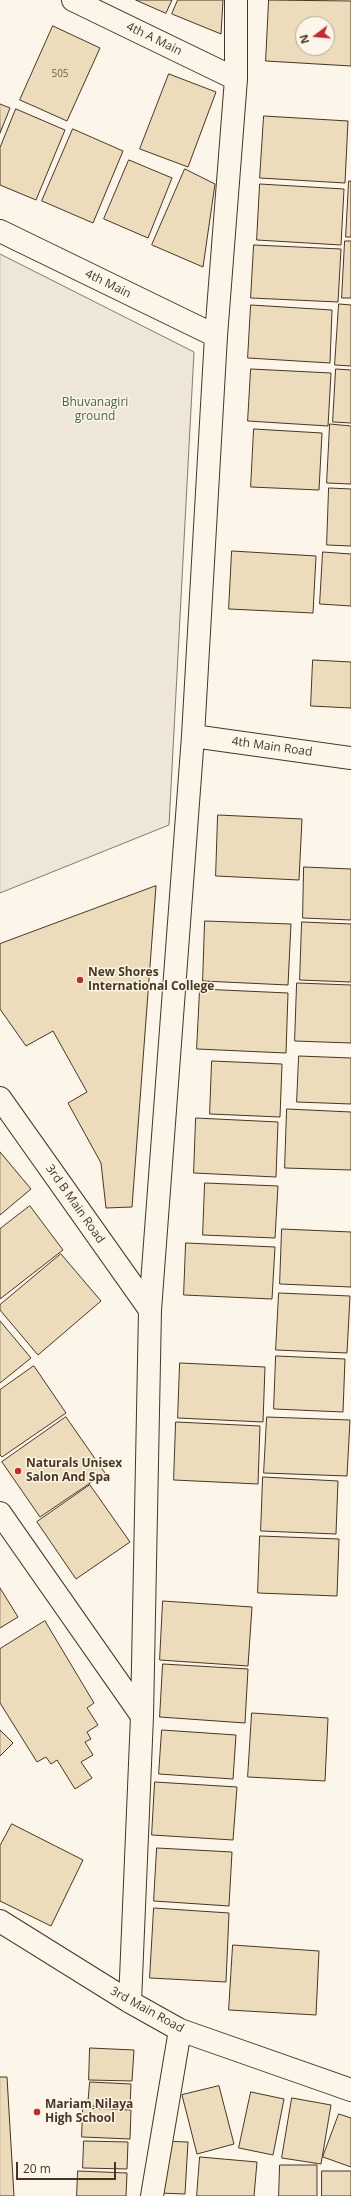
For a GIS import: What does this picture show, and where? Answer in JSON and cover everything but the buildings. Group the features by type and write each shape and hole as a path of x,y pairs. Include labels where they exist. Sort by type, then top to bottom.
{"street":[{"name":"4th A Main","path":"73,0 236,79"},
{"path":"130,2002 142,1716 150,1310 193,736 216,336 236,79 236,0"},
{"name":"4th Main","path":"0,231 216,336"},
{"name":"4th Main Road","path":"193,736 351,758"},
{"name":"3rd B Main Road","path":"0,1098 150,1310"},
{"path":"0,1513 142,1716"},
{"name":"3rd Main Road","path":"0,1921 130,2002 180,2030 351,2090"},
{"path":"152,2196 180,2030"}],"green space":[{"name":"Bhuvanagiri ground","path":"0,254 194,352 169,825 0,893"}],"place":[{"name":"New Shores International College","path":"80,980"},
{"name":"Naturals Unisex Salon And Spa","path":"18,1471"},
{"name":"Mariam Nilaya High School","path":"37,2112"}]}
